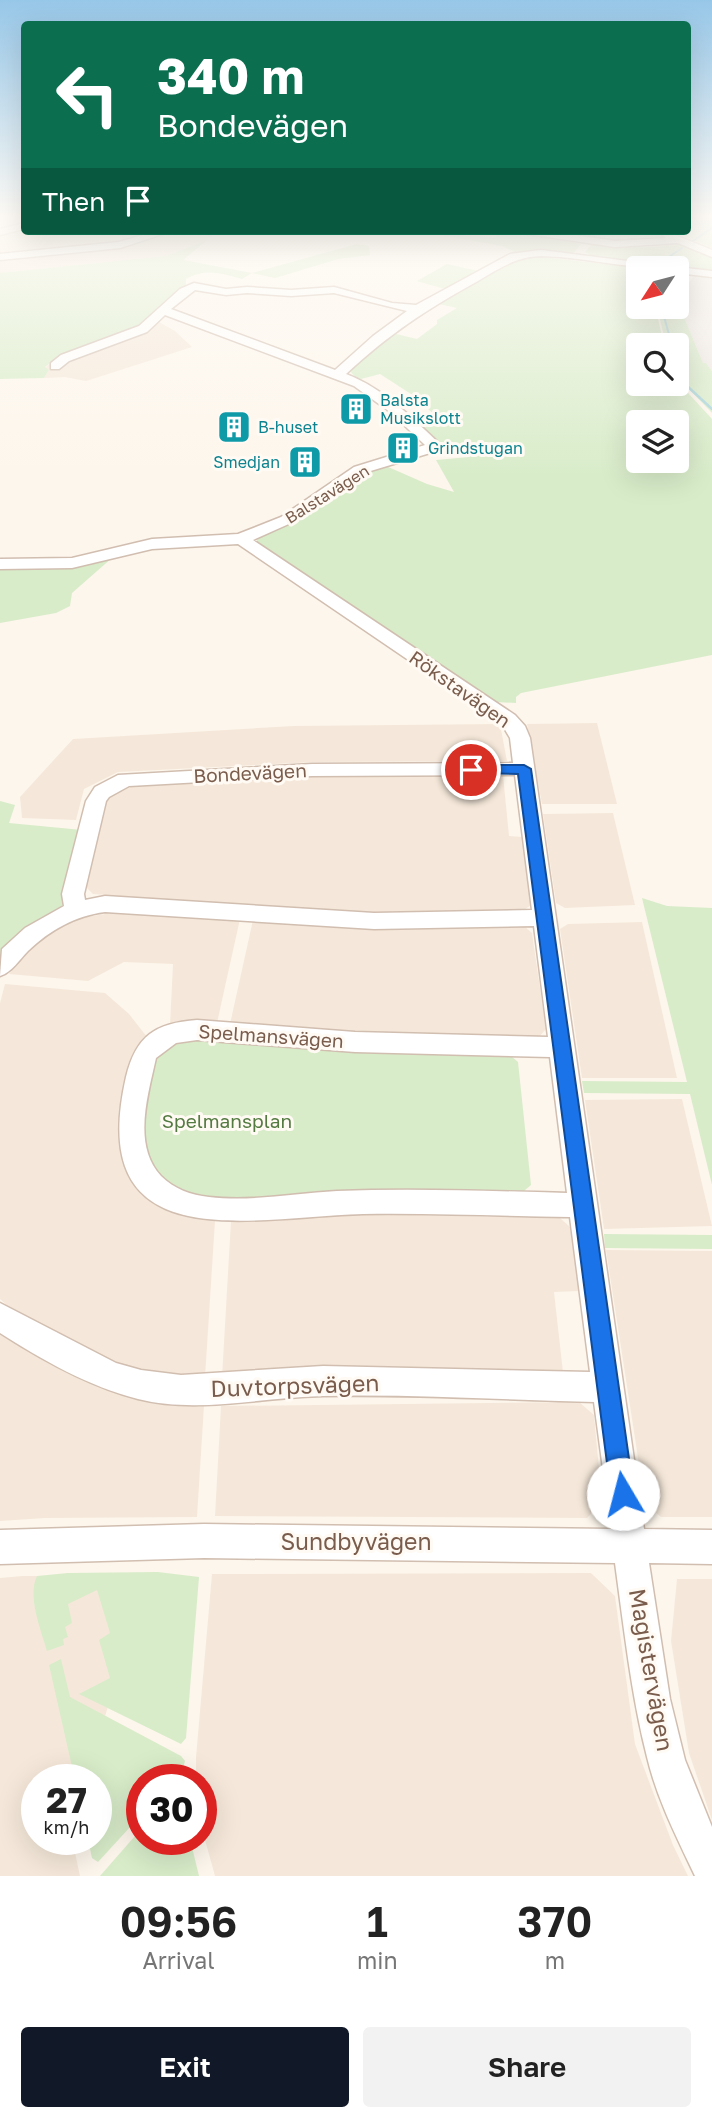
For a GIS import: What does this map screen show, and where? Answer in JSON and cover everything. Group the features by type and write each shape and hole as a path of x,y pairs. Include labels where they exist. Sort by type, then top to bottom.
{"street":[{"path":"55,366 65,358 144,329 170,306"},
{"path":"389,306 418,309"},
{"path":"337,375 377,339 424,306"},
{"name":"Balstavägen","path":"0,564 72,563 152,544 241,539 286,520 359,470 435,447 428,438 367,387 165,311"},
{"name":"Rökstavägen","path":"241,539 508,719 515,726 520,738 560,1047 631,1547"},
{"name":"Bondevägen","path":"76,910 73,894 96,801 102,792 125,780 312,770 524,769"},
{"path":"0,967 28,936 76,910 106,904 374,921 545,918"},
{"name":"Spelmansvägen","path":"560,1047 355,1042 197,1030 179,1031 163,1036 152,1044 144,1055 131,1143 137,1164 152,1185 172,1199 194,1207 218,1209 339,1203 582,1205"},
{"name":"Duvtorpsvägen","path":"0,1317 35,1339 113,1377 141,1385 181,1390 323,1381 607,1387"},
{"name":"Sundbyvägen","path":"0,1547 204,1541 712,1547"},
{"name":"Magistervägen","path":"631,1547 652,1699 666,1760 686,1815 712,1869"}],"shaded area":[{"path":"690,306 712,306 712,371 703,363 685,319 690,318"},
{"path":"149,321 159,322 175,331 192,347 86,381 65,377 44,378 49,370 45,368 53,360"},
{"path":"597,723 617,804 542,804 527,724"},
{"path":"500,724 507,761 314,762 118,772 84,789 76,820 22,818 20,797 73,739 293,726"},
{"path":"314,774 503,775 509,836 523,837 531,905 524,910 372,914 93,894 86,887 106,799 135,785"},
{"path":"613,813 635,905 565,908 556,903 543,814"},
{"path":"118,912 240,919 217,1023 193,1021 170,1025 173,964 124,962 88,981 9,974 35,943 59,927 86,917"},
{"path":"253,920 389,929 524,926 532,933 546,1029 539,1037 350,1034 230,1024"},
{"path":"642,922 677,1078 582,1078 560,929 568,924"},
{"path":"5,984 105,993 129,1014 147,1037 132,1055 118,1139 129,1176 139,1190 169,1212 215,1221 205,1378 164,1375 125,1366 51,1331 0,1299 0,1003"},
{"path":"682,1099 712,1226 604,1229 585,1100"},
{"path":"363,1214 560,1218 570,1227 579,1291 554,1292 563,1372 359,1366 222,1377 231,1221"},
{"path":"606,1250 712,1251 712,1517 661,1517 645,1503"},
{"path":"0,1335 81,1379 120,1394 171,1405 204,1406 197,1517 0,1521"},
{"path":"579,1402 594,1415 602,1502 587,1518 215,1516 221,1406"},
{"path":"591,1573 615,1596 635,1744 673,1845 688,1876 215,1876 209,1855 217,1855 217,1764 196,1764 212,1574"},
{"path":"149,1576 90,1764 21,1764 21,1855 75,1855 80,1876 0,1876 0,1578"},
{"path":"677,1579 712,1579 712,1820 689,1753 671,1641"}],"green space":[{"path":"0,306 164,306 142,326 54,360 45,367 49,370 44,378 0,379"},
{"path":"446,306 626,306 626,319 658,319 661,333 626,333 626,396 689,394 712,419 712,655 521,693 516,697 516,703 495,702 257,546 259,537 332,490 339,496 354,479 368,470 386,466 427,484 454,492 436,460 469,457 472,453 444,449 395,404 402,402 405,405 400,406 423,427 444,423 411,394 380,374 361,379 390,398 398,399 391,400 356,378 349,370 376,342 416,318 396,334 417,339 437,324 437,320 457,308"},
{"path":"660,319 685,319 703,363 712,371 712,413 689,389 689,333 663,333"},
{"path":"113,557 72,593 70,606 56,613 0,623 0,568"},
{"path":"0,801 15,805 9,823 82,830 64,906 11,944 0,957"},
{"path":"642,898 667,906 712,908 712,1185 690,1094 584,1093 582,1081 687,1082"},
{"name":"Spelmansplan","path":"189,1036 505,1051 518,1062 531,1185 518,1196 219,1203 186,1194 161,1180 140,1140 149,1065 156,1051"},
{"path":"604,1234 712,1235 712,1249 605,1248"},
{"path":"158,1572 199,1577 186,1738 181,1744 79,1694 110,1678 99,1640 110,1633 97,1590 68,1604 72,1623 65,1627 68,1637 63,1639 64,1645 47,1651 34,1603 37,1576"},
{"path":"61,1659 70,1697 181,1756 185,1761 184,1764 126,1764 126,1831 112,1847 112,1764 71,1764 49,1665"},
{"path":"126,1846 126,1855 194,1855 199,1876 100,1876"},
{"path":"91,1855 104,1855 98,1862"}],"waterway":[{"path":"665,319 669,333"},
{"path":"689,388 712,409"}],"place":[{"name":"Balsta Musikslott","path":"356,409"},
{"name":"B-huset","path":"234,427"},
{"name":"Grindstugan","path":"403,448"},
{"name":"Smedjan","path":"305,462"}],"route":[{"path":"471,770 524,769 623,1494"}]}
